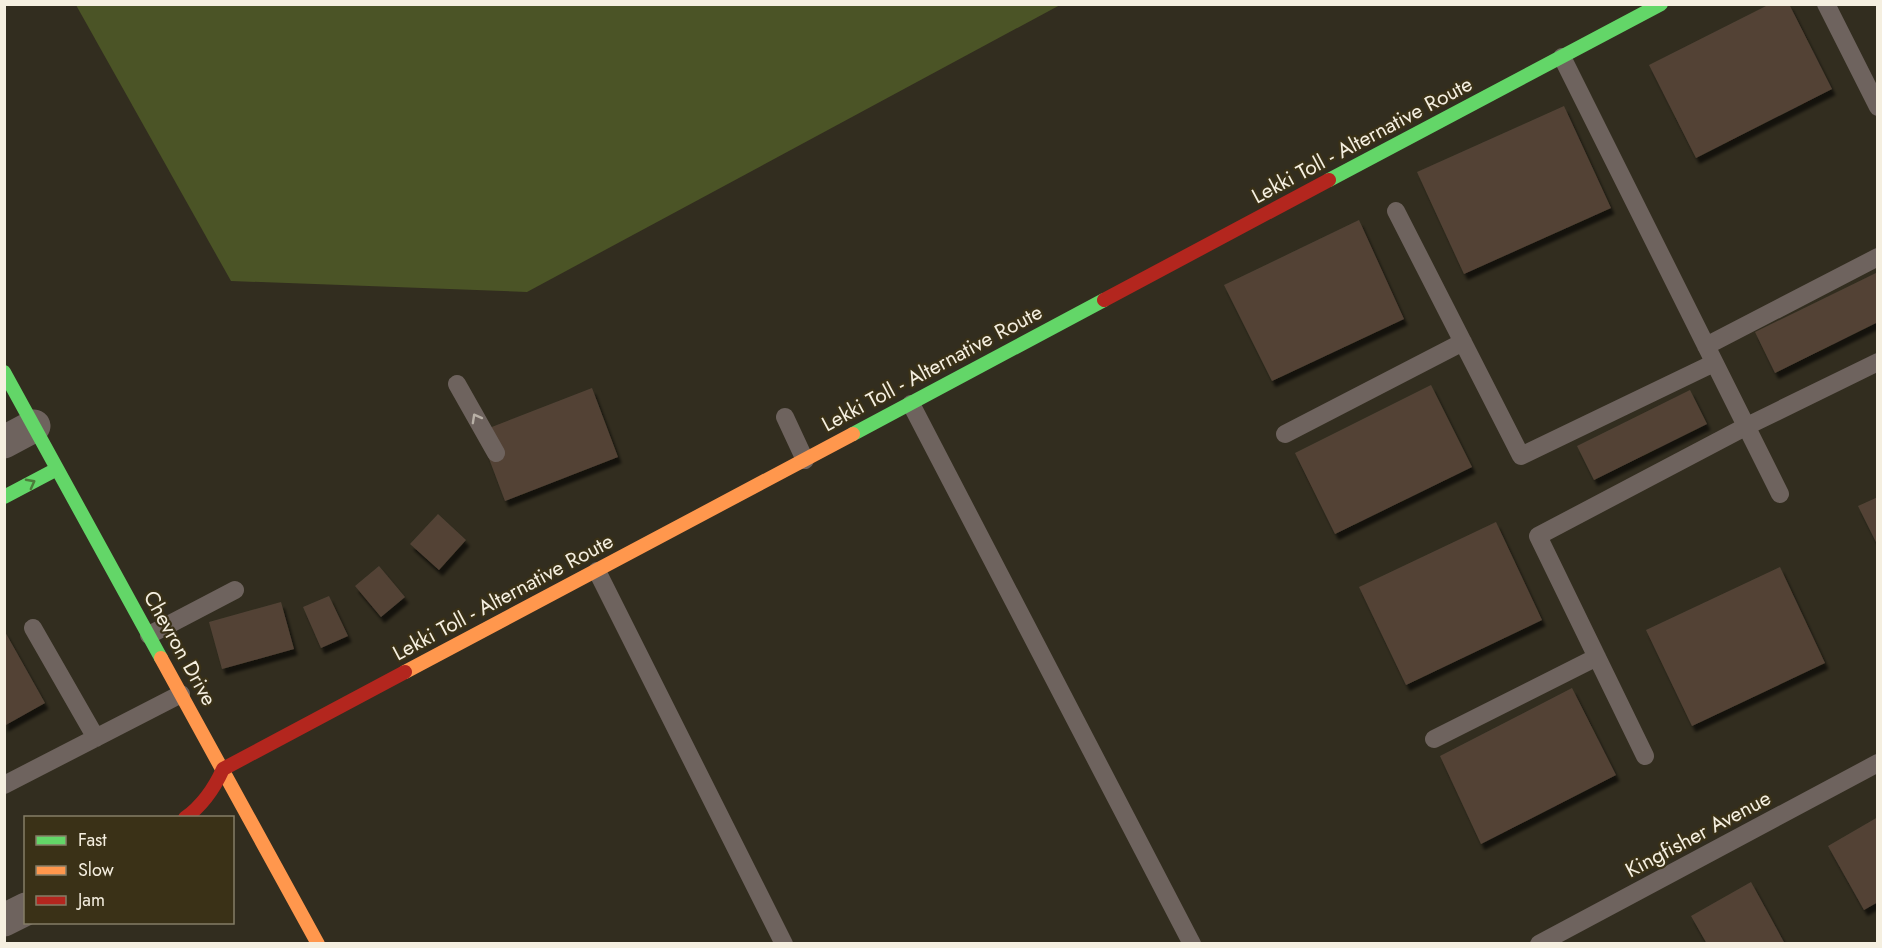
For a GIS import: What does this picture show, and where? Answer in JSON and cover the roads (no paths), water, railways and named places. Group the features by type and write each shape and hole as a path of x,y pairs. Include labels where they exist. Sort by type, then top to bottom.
{"street":[{"name":"Lekki Toll - Alternative Route","path":"223,769 1661,4"},
{"name":"Chevron Drive","path":"4,372 318,944"},
{"path":"4,442 34,426"},
{"path":"4,497 57,469"},
{"path":"187,816 206,800 223,769"},
{"path":"4,921 24,910"}],"lane":[{"path":"1826,4 1878,106"},
{"path":"1562,57 1780,494"},
{"path":"1396,212 1521,456 1710,355 1878,256"},
{"path":"1285,434 1463,342"},
{"path":"1645,756 1538,536 1745,427 1878,362"},
{"path":"457,384 496,453"},
{"path":"911,404 1192,944"},
{"path":"785,417 805,460"},
{"path":"597,571 784,944"},
{"path":"149,635 235,590"},
{"path":"33,628 96,738"},
{"path":"1434,739 1597,657"},
{"path":"4,785 181,694"},
{"name":"Kingfisher Avenue","path":"1539,944 1878,763"}]}
